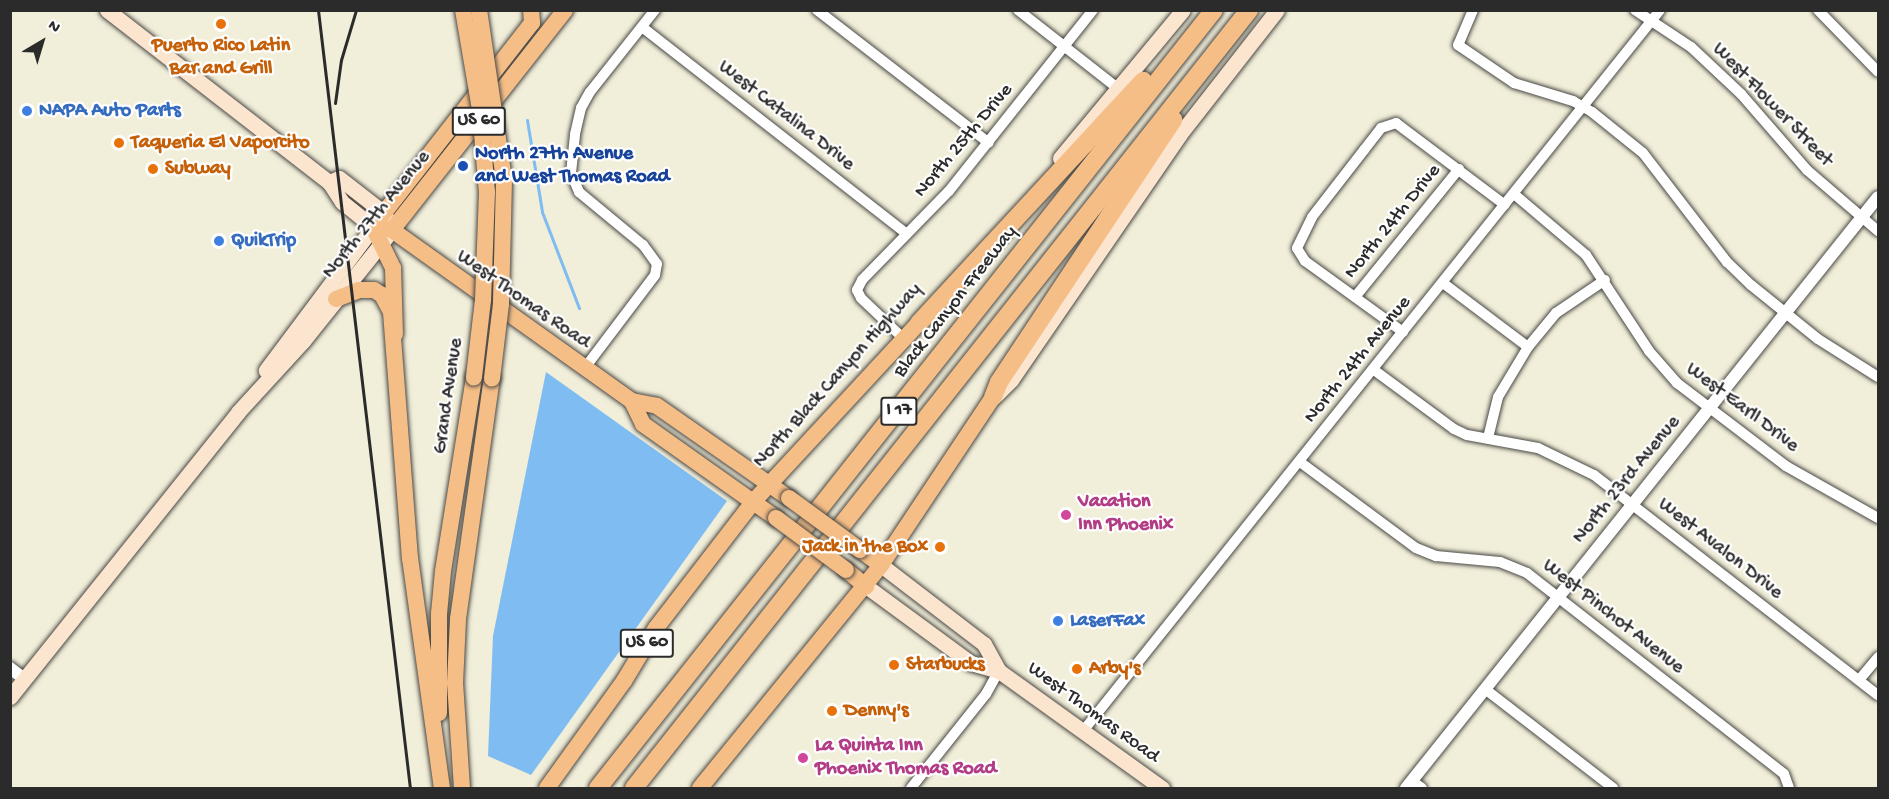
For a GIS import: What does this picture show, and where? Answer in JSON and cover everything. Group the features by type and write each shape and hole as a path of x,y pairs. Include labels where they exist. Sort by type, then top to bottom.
{"highway":[{"name":"Black Canyon Freeway","path":"598,789 1214,10"},
{"path":"621,789 1235,10"},
{"name":"I 17","path":"634,789 1249,10"},
{"path":"919,323 1160,62 1197,31"},
{"path":"993,398 999,382 1149,160 1203,69"}],"main road":[{"name":"West Thomas Road","path":"107,10 329,182 342,202 373,227 632,401 657,405 769,483 984,644 999,671"},
{"name":"Grand Avenue","path":"443,789 438,698 439,614 483,300 487,192 480,109 463,10"},
{"name":"Grand Avenue","path":"462,789 455,683 458,619 501,304 503,165 479,10"},
{"path":"488,10 503,105 503,165"},
{"path":"540,44 542,32 556,10"},
{"name":"North 27th Avenue","path":"10,697 238,412 387,236 565,10"},
{"name":"North Black Canyon Highway","path":"548,789 612,698 656,628 753,502 919,323 968,261 1120,90 1183,10"},
{"path":"700,789 881,566 993,398 1011,380 1180,134 1276,10"},
{"name":"North 27th Avenue","path":"238,412 292,332 535,15"},
{"name":"West Thomas Road","path":"329,182 339,178 384,213 387,236"},
{"path":"387,236 393,268 395,334 410,558 443,789"},
{"path":"336,299 364,289 378,292 389,305 395,334"},
{"name":"West Thomas Road","path":"632,401 643,424 776,518 971,663 999,671 1161,789"}],"street":[{"path":"584,369 655,275 657,264 642,245 596,210 574,184 571,173 581,108 655,10"},
{"path":"817,10 989,143"},
{"path":"1018,10 1120,90"},
{"name":"North 25th Drive","path":"904,339 857,290 989,143 1093,10"},
{"path":"1473,10 1458,45 1514,83 1584,106 1643,153 1727,262 1818,339 1878,376"},
{"name":"West Flower Street","path":"1635,10 1656,15 1724,77 1800,162 1878,231"},
{"path":"1818,10 1878,72"},
{"name":"North 24th Avenue","path":"1083,731 1656,15"},
{"name":"West Catalina Drive","path":"642,27 907,234"},
{"path":"1403,332 1305,261 1297,248 1306,225 1381,128 1396,123 1505,205"},
{"name":"North 24th Drive","path":"1356,297 1459,170"},
{"name":"West Earll Drive","path":"1514,194 1570,238 1605,280 1659,364 1708,409 1786,466 1878,518"},
{"name":"North 23rd Avenue","path":"1414,786 1485,689 1878,197"},
{"path":"1488,438 1498,397 1528,347 1556,314 1605,280"},
{"path":"1443,283 1528,347"},
{"name":"West Avalon Drive","path":"1374,370 1454,429 1556,454 1594,475 1878,695"},
{"name":"West Pinchot Avenue","path":"1300,462 1416,548 1436,556 1500,562 1527,573 1784,774 1789,789"},
{"path":"1859,680 1878,657"},
{"path":"10,668 24,679"},
{"path":"910,789 986,694 999,671"},
{"path":"1485,689 1613,789"}],"water":[{"path":"546,372 727,501 531,775 488,756 493,636"}],"waterway":[{"path":"527,120 542,212 579,308"}],"railway":[{"path":"318,10 410,788"},
{"path":"335,103 341,60 356,10"}],"place":[{"name":"Puerto Rico Latin Bar and Grill","path":"221,24"},
{"name":"NAPA Auto Parts","path":"27,111"},
{"name":"Taqueria El Vaporcito","path":"119,143"},
{"name":"North 27th Avenue and West Thomas Road","path":"463,166"},
{"name":"Subway","path":"153,169"},
{"name":"QuikTrip","path":"219,241"},
{"name":"Vacation Inn Phoenix","path":"1066,515"},
{"name":"Jack in the Box","path":"940,547"},
{"name":"LaserFax","path":"1058,621"},
{"name":"Starbucks","path":"894,665"},
{"name":"Arby's","path":"1077,669"},
{"name":"Denny's","path":"832,711"},
{"name":"La Quinta Inn Phoenix Thomas Road","path":"803,758"}]}
